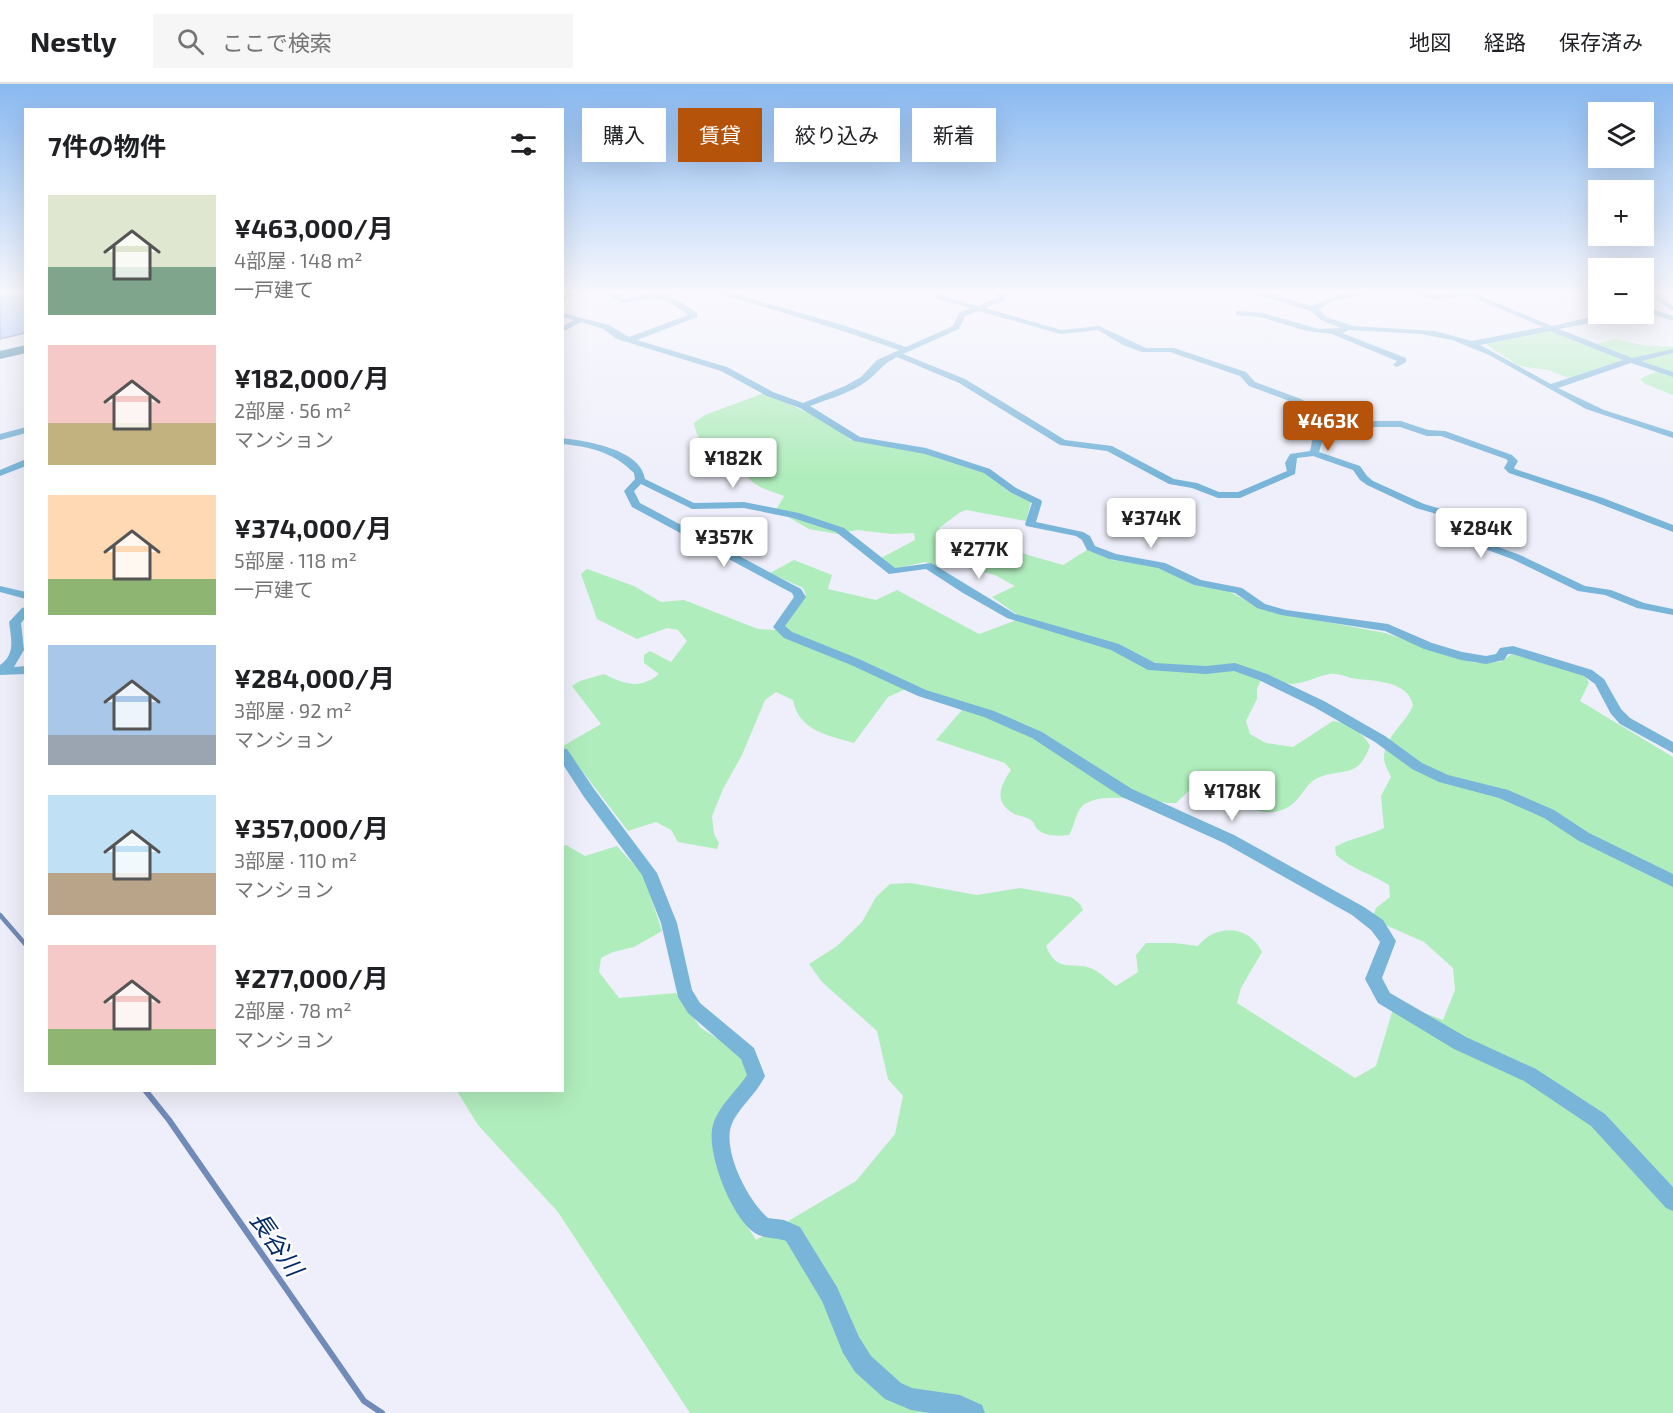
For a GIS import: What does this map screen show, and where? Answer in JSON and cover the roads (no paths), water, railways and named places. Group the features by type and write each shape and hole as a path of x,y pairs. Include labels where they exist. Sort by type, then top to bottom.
{"street":[{"path":"668,352 724,369 770,394 803,406 857,439 926,451 987,471 1013,490 1037,502 1030,524 1079,534 1086,537 1091,548 1113,557 1161,565 1198,583 1238,590 1261,606 1285,613 1388,628 1428,646 1461,656 1486,660 1500,657 1504,651 1513,650 1581,670 1600,682 1616,711 1625,721 1673,748"},
{"path":"803,406 864,379 873,367 900,352 962,381 1063,443 1108,448 1167,481 1194,485 1218,495 1240,495 1292,472 1290,463 1293,456 1314,453 1357,468 1363,478 1370,483 1420,506 1444,513 1470,540 1516,557 1582,589 1607,592 1641,606 1673,612"},
{"path":"1177,352 1243,374 1252,384 1298,401 1314,411 1356,427"},
{"path":"1383,352 1403,360 1397,365"},
{"path":"1490,352 1597,411 1673,435"},
{"path":"1611,352 1673,375"},
{"path":"1551,387 1630,360 1668,352"},
{"path":"1314,453 1319,433 1323,429 1345,430 1356,427 1401,424 1427,433 1442,433 1509,457 1513,461 1509,468 1512,471 1599,500 1673,529"},
{"path":"0,437 24,431"},
{"path":"564,441 615,452 625,457 639,472 640,480"},
{"path":"0,473 24,463"},
{"path":"640,480 692,506 744,505 795,515 832,526 893,572 927,565 1011,616 1115,647 1152,667 1206,670 1235,667 1263,677 1319,704 1380,739 1417,766 1444,779 1503,794 1549,814 1584,837 1673,881"},
{"path":"640,480 629,491 636,504 797,591 800,597 779,627 788,635 855,662 922,693 989,714 1037,735 1127,793 1228,839 1358,911 1377,925 1388,941 1373,979 1384,998 1460,1043 1530,1076 1580,1107 1598,1120 1673,1201"},
{"path":"0,589 24,595"},
{"path":"0,671 9,666 18,653 19,643 15,622 24,612"},
{"path":"0,671 24,670"},
{"path":"564,755 589,793 649,873 669,923 684,992 693,1008 748,1054 756,1076 751,1088 728,1114 721,1128 721,1146 736,1191 749,1215 764,1227 784,1227 793,1234 830,1294 851,1345 863,1364 892,1391 911,1399 960,1406 974,1413"}],"waterway":[{"name":"長谷川","path":"0,915 24,943"},
{"name":"長谷川","path":"147,1092 169,1120 364,1401 382,1413"}]}
